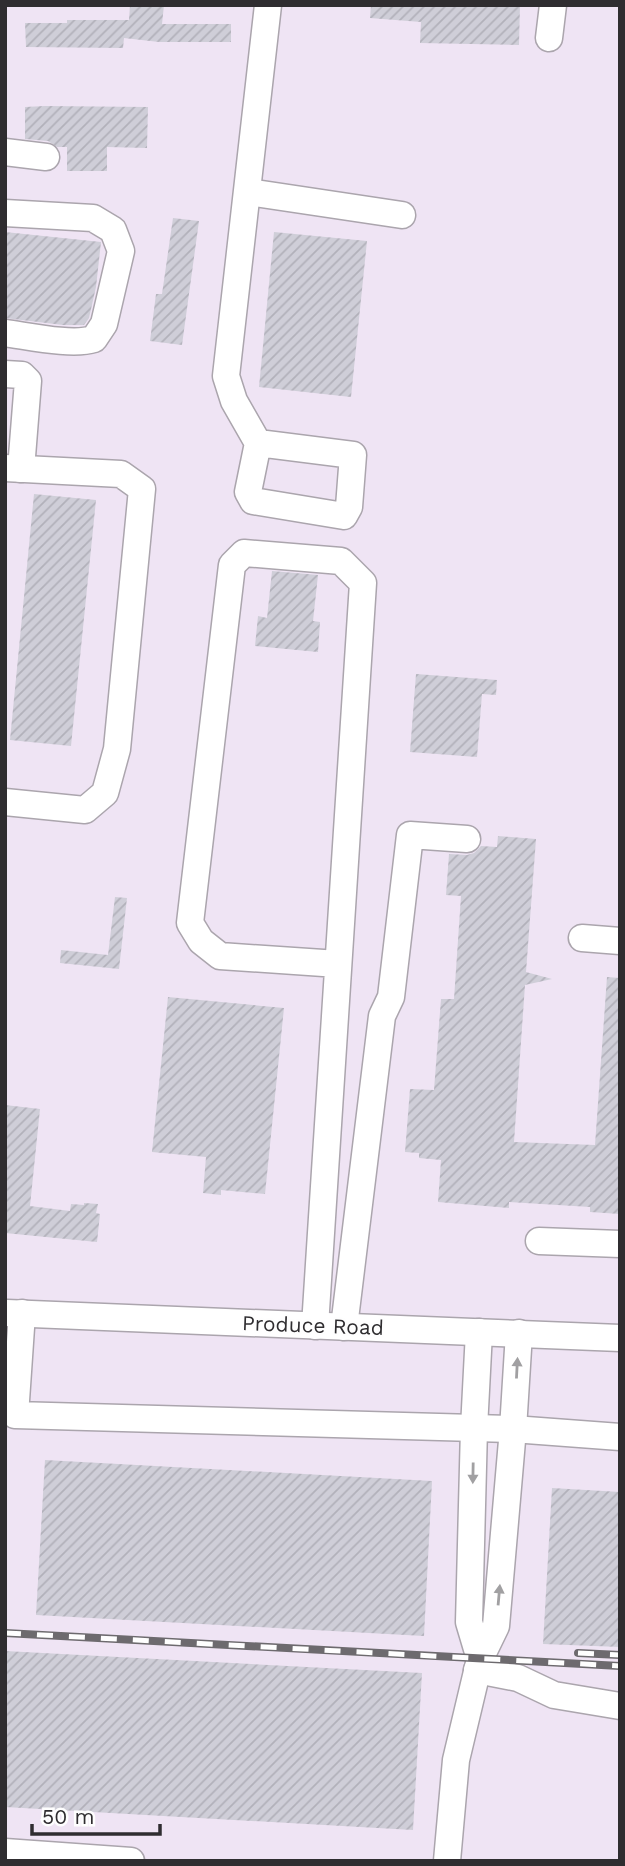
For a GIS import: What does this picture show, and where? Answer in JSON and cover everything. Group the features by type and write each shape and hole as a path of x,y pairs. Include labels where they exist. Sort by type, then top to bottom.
{"street":[{"path":"258,443 234,401 226,376 268,5"},
{"path":"549,38 552,5"},
{"path":"5,152 46,157"},
{"path":"247,192 402,215"},
{"path":"5,213 93,218 113,230 121,251 104,324 94,339 67,341 5,333"},
{"path":"5,374 22,375 27,381 13,468 121,474 142,489 117,749 105,793 85,810 5,802"},
{"path":"315,1326 363,583 341,561 244,553 232,565 190,923 201,941 220,956 338,964"},
{"path":"344,1327 382,1016 391,997 410,835 467,839"},
{"path":"582,938 620,941"},
{"path":"539,1241 620,1244"},
{"path":"14,1313 15,1415 513,1429 620,1437"},
{"name":"Produce Road","path":"14,1313 620,1339"},
{"path":"478,1665 469,1622 479,1332"},
{"path":"447,1861 456,1760 478,1665 496,1626 519,1333"},
{"path":"471,1553 502,1555"},
{"path":"478,1665 518,1678 554,1695 620,1706"},
{"path":"5,1852 131,1861"}],"shaded area":[{"path":"5,5 620,5 620,1861 5,1861"}],"building":[{"path":"130,5 164,5 162,24 231,24 231,42 159,42 124,38 123,48 26,47 25,23 129,20"},
{"path":"371,5 520,5 519,45 420,43 421,22 370,18"},
{"path":"25,107 148,107 147,148 107,147 107,171 67,171 67,147 57,147 48,141 25,139"},
{"path":"173,218 199,221 182,345 150,341 156,294 162,294"},
{"path":"5,232 101,242 96,287 89,318 84,325 5,318"},
{"path":"274,232 367,241 351,397 259,387"},
{"path":"34,494 96,500 71,746 10,740"},
{"path":"272,571 318,575 313,621 320,622 318,652 255,646 258,616 267,618"},
{"path":"416,674 497,680 496,695 482,694 477,757 410,752"},
{"path":"498,836 536,839 526,972 552,979 525,985 514,1142 595,1145 607,977 620,978 620,1214 590,1212 590,1207 509,1202 509,1208 438,1202 441,1160 419,1158 419,1153 405,1152 410,1089 434,1090 441,999 454,999 461,896 446,895 449,854 467,855 474,853 481,846 497,847"},
{"path":"115,897 127,898 119,969 60,963 61,950 108,955"},
{"path":"168,997 284,1008 265,1194 221,1190 221,1195 203,1193 206,1157 152,1152"},
{"path":"5,1105 40,1109 30,1206 70,1211 71,1204 98,1204 96,1213 100,1214 97,1242 5,1233"},
{"path":"45,1460 432,1481 424,1636 36,1615"},
{"path":"552,1488 620,1492 620,1647 543,1644"},
{"path":"5,1651 422,1673 413,1830 5,1807"}],"railway":[{"path":"5,1633 620,1666"},
{"path":"578,1653 620,1655"}]}
